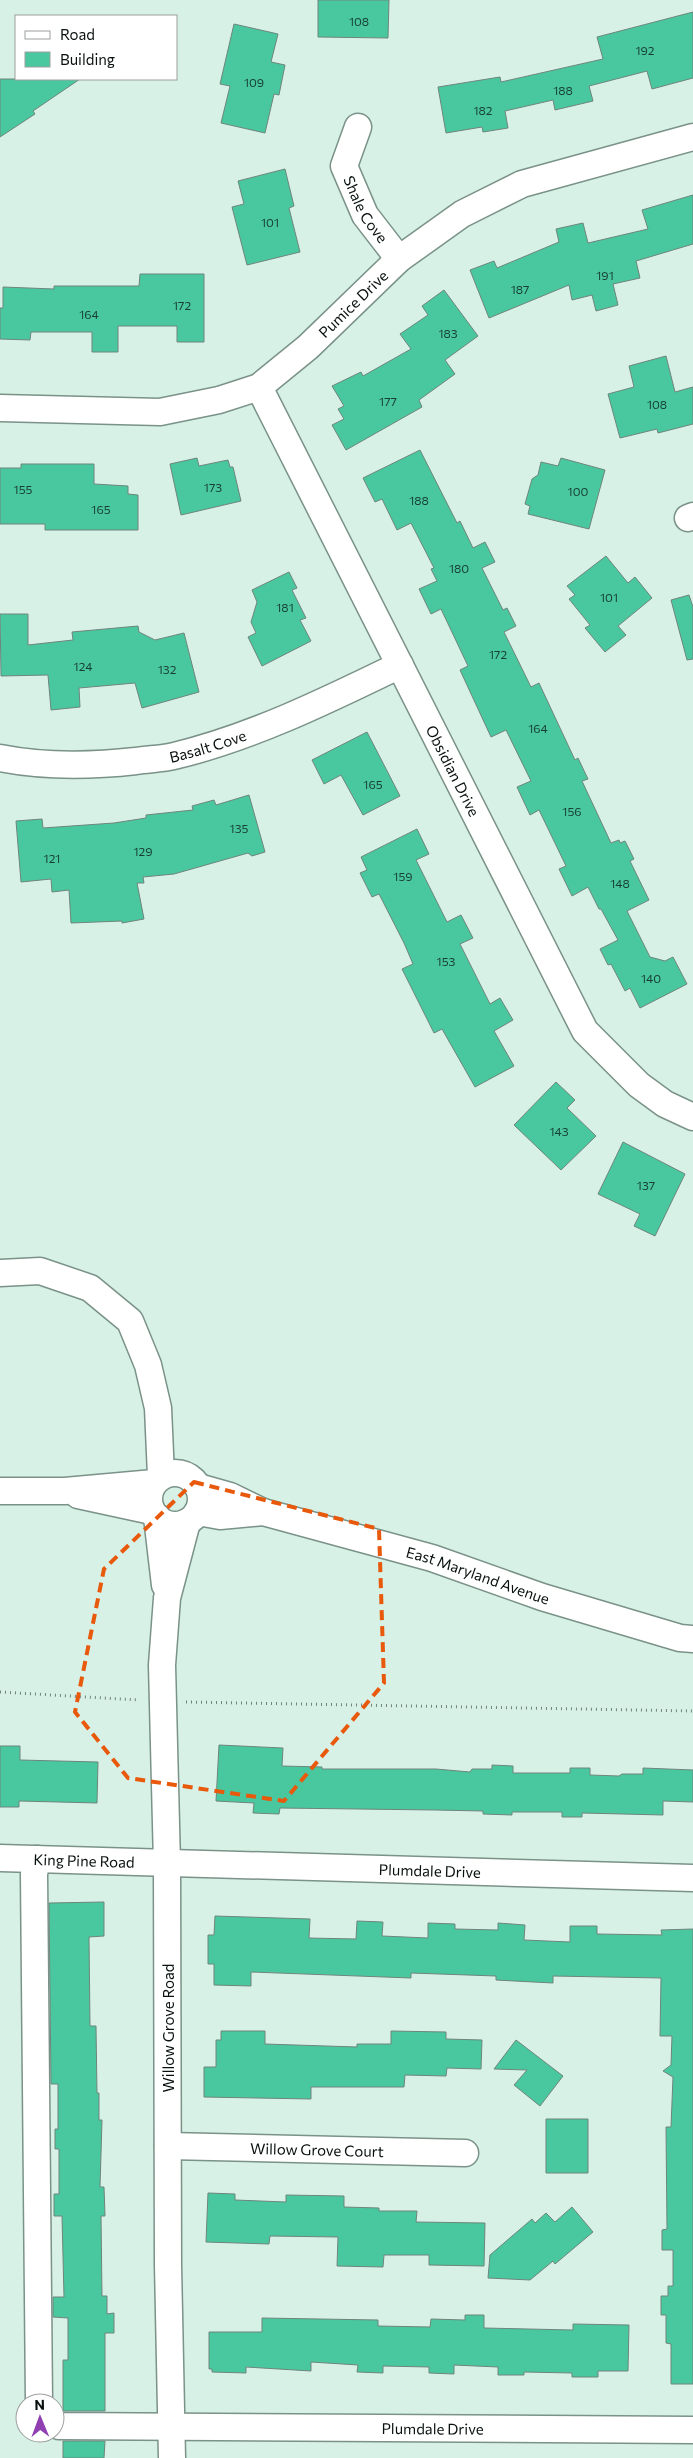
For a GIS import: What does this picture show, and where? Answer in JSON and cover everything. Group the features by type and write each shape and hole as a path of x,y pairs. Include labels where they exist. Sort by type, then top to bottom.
{"street":[{"name":"Shale Cove","path":"358,127 344,166 364,215 399,259"},
{"name":"Pumice Drive","path":"0,408 160,412 219,400 259,387 308,347 399,259 462,214 522,184 693,137"},
{"name":"Obsidian Drive","path":"259,387 585,1031 639,1085 665,1104 693,1117"},
{"name":"Basalt Cove","path":"0,758 24,763 95,765 173,756 244,734 327,701 400,665"},
{"path":"0,1273 40,1271 90,1288 130,1321 148,1365 158,1408 193,1499"},
{"path":"154,1514 148,1496 157,1479 158,1408"},
{"name":"East Maryland Avenue","path":"0,1491 65,1491 157,1479 175,1472 193,1499 220,1516 262,1512 432,1558 542,1597 680,1638 693,1639"},
{"name":"East Maryland Avenue","path":"65,1491 101,1502 154,1514 171,1524 193,1499"},
{"name":"Willow Grove Road","path":"172,2458 167,1864 162,1665 167,1598 193,1499"},
{"name":"Willow Grove Road","path":"154,1514 167,1598"},
{"name":"King Pine Road","path":"0,1858 167,1864"},
{"path":"37,1859 34,1874 34,2031 39,2393"},
{"name":"Plumdale Drive","path":"167,1864 693,1878"},
{"name":"Willow Grove Court","path":"168,2146 465,2153"},
{"name":"Plumdale Drive","path":"65,2424 693,2430"}],"path":[{"path":"0,1692 162,1701 693,1711"}],"highlighted area":[{"path":"194,1482 379,1529 384,1683 284,1801 128,1778 75,1712 104,1569"}],"building":[{"path":"318,0 389,0 388,38 318,37"},
{"path":"693,12 693,78 652,89 647,71 589,86 593,101 555,110 553,100 505,111 508,128 483,132 482,127 446,133 438,87 500,77 501,82 603,59 597,37"},
{"path":"234,24 278,34 271,62 285,65 279,95 274,94 265,133 221,123 230,86 220,84"},
{"path":"0,79 79,80 33,111 35,114 0,137"},
{"path":"285,169 294,206 289,208 300,252 247,265 232,207 244,204 238,181"},
{"path":"693,195 693,244 636,261 640,278 613,284 618,305 596,311 592,295 572,300 569,285 489,318 470,270 494,261 497,268 559,242 556,229 583,223 588,243 648,229 642,210"},
{"path":"140,274 204,274 204,342 177,342 177,326 118,326 118,352 92,352 92,332 31,332 30,340 0,339 0,308 3,308 3,287 54,289 54,286 139,286"},
{"path":"444,290 478,336 445,360 455,374 419,400 422,407 346,450 332,425 344,419 338,409 344,406 332,386 361,372 363,376 411,349 400,334 428,315 422,306"},
{"path":"666,356 675,392 693,387 693,424 658,433 657,429 620,438 608,394 634,387 629,366"},
{"path":"420,450 457,523 460,521 473,548 485,542 495,562 482,568 503,610 507,608 516,626 504,632 531,687 539,683 575,760 578,758 588,779 582,781 611,843 619,840 620,843 625,841 634,859 630,861 649,900 627,911 650,957 665,961 673,957 687,984 640,1008 630,988 625,991 611,964 608,965 600,949 618,940 588,887 572,896 559,869 566,866 539,810 530,815 517,787 531,781 506,730 491,737 460,670 468,666 441,609 431,614 419,589 437,581 431,569 434,568 411,523 397,530 382,499 375,502 363,478"},
{"path":"197,458 199,466 228,460 230,467 233,467 241,501 181,515 170,464"},
{"path":"561,458 605,470 589,529 528,514 530,506 525,504 532,479 538,475 541,462 558,466"},
{"path":"21,464 94,464 94,484 128,486 128,494 138,495 138,530 45,530 45,524 0,524 0,468 21,468"},
{"path":"606,556 628,583 635,577 652,598 618,626 626,635 605,652 585,628 590,625 569,599 575,595 567,586"},
{"path":"289,572 297,588 292,590 306,618 300,620 311,641 262,666 248,637 256,633 251,622 257,602 252,590"},
{"path":"689,595 693,607 693,659 687,660 671,600"},
{"path":"0,614 28,614 28,645 73,640 72,632 138,626 139,632 155,640 184,633 199,692 142,708 135,683 79,688 80,707 51,710 48,675 1,676"},
{"path":"367,732 400,796 363,815 341,775 324,784 312,760"},
{"path":"249,795 265,852 252,856 248,853 174,874 143,877 144,883 137,883 144,919 122,923 122,921 71,923 69,890 52,892 51,879 21,882 16,821 42,819 43,828 114,823 146,818 146,815 193,810 192,806 214,800 216,805"},
{"path":"417,829 429,854 416,860 447,922 461,915 473,938 460,944 490,1004 500,998 513,1020 494,1031 514,1066 475,1087 442,1029 434,1033 402,969 413,964 404,943 379,894 372,897 360,873 367,870 361,857"},
{"path":"556,1082 575,1100 567,1108 596,1136 561,1170 514,1125"},
{"path":"623,1142 685,1174 655,1236 634,1226 640,1214 598,1194"},
{"path":"219,1745 283,1748 282,1766 322,1767 322,1769 436,1769 470,1772 472,1769 492,1769 492,1765 513,1766 513,1773 570,1773 570,1768 590,1768 590,1775 619,1776 622,1774 643,1774 643,1768 693,1770 693,1802 663,1801 663,1815 582,1813 582,1817 562,1817 562,1812 512,1812 512,1815 483,1814 483,1811 280,1808 279,1814 253,1813 254,1803 216,1801"},
{"path":"0,1746 20,1746 20,1760 98,1762 97,1803 19,1801 19,1807 0,1807"},
{"path":"104,1902 104,1936 89,1937 90,2026 96,2026 97,2093 99,2093 99,2120 102,2120 100,2187 104,2187 105,2216 101,2216 102,2296 107,2296 107,2314 114,2313 114,2333 105,2333 105,2411 65,2411 63,2360 68,2360 68,2318 53,2317 53,2297 64,2297 62,2216 54,2216 54,2194 59,2194 59,2149 55,2149 55,2129 58,2129 58,2084 51,2084 49,1903"},
{"path":"215,1916 310,1919 309,1938 356,1939 357,1921 383,1922 382,1936 428,1938 428,1923 455,1924 455,1929 498,1930 498,1923 525,1925 524,1940 570,1942 570,1926 597,1926 597,1934 662,1935 661,1930 693,1929 693,2384 671,2384 671,2344 666,2343 666,2315 661,2315 661,2296 668,2296 668,2286 673,2286 673,2250 662,2250 662,2230 667,2229 666,2127 671,2127 673,2077 663,2071 671,2065 672,2036 660,2036 661,1978 553,1976 553,1983 496,1980 496,1976 411,1973 411,1978 251,1972 251,1986 214,1985 214,1964 208,1964 208,1935 214,1935"},
{"path":"221,2031 265,2031 265,2044 357,2047 357,2044 391,2044 391,2031 446,2032 446,2039 482,2040 481,2069 447,2068 446,2076 405,2075 404,2087 311,2087 311,2099 204,2097 204,2067 216,2067 216,2040 221,2040"},
{"path":"516,2040 563,2076 540,2106 514,2085 527,2070 494,2069"},
{"path":"546,2119 588,2119 588,2173 546,2173"},
{"path":"208,2193 235,2194 235,2200 286,2202 286,2195 344,2196 344,2207 379,2208 379,2211 417,2211 416,2222 485,2223 484,2266 429,2265 429,2255 384,2255 383,2267 337,2266 338,2237 270,2236 269,2244 206,2242"},
{"path":"572,2207 593,2232 555,2264 553,2261 530,2280 488,2278 490,2255 532,2219 535,2223 546,2213 555,2222"},
{"path":"465,2315 484,2315 484,2328 573,2330 573,2324 629,2325 628,2371 598,2371 598,2377 572,2377 572,2373 524,2372 524,2375 498,2375 498,2367 454,2365 454,2374 429,2373 429,2367 383,2366 383,2373 357,2372 358,2365 311,2362 311,2371 246,2367 246,2373 212,2372 212,2369 209,2369 209,2332 262,2332 262,2318 378,2320 378,2326 430,2327 431,2319 465,2320"},
{"path":"65,2441 105,2441 104,2458 63,2458 63,2443"}]}
